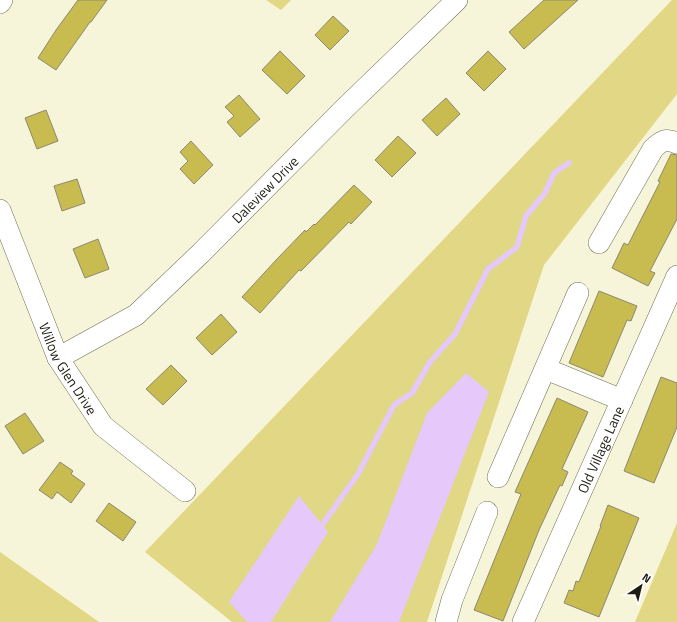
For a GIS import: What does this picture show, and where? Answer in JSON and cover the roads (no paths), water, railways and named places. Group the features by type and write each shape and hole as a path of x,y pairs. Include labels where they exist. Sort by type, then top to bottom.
{"street":[{"name":"Daleview Drive","path":"58,358 136,314 457,0"},
{"path":"599,243 653,150 661,141 670,140 677,144"},
{"name":"Willow Glen Drive","path":"0,210 58,358 103,426 185,491"},
{"name":"Old Village Lane","path":"523,622 677,276"},
{"path":"498,477 578,293"},
{"path":"546,369 622,400"},
{"path":"446,622 452,600 487,512"}],"waterway":[{"path":"318,531 358,474 394,405 412,393 430,362 455,334 488,269 517,247 526,216 545,193 554,173 569,163"}]}
